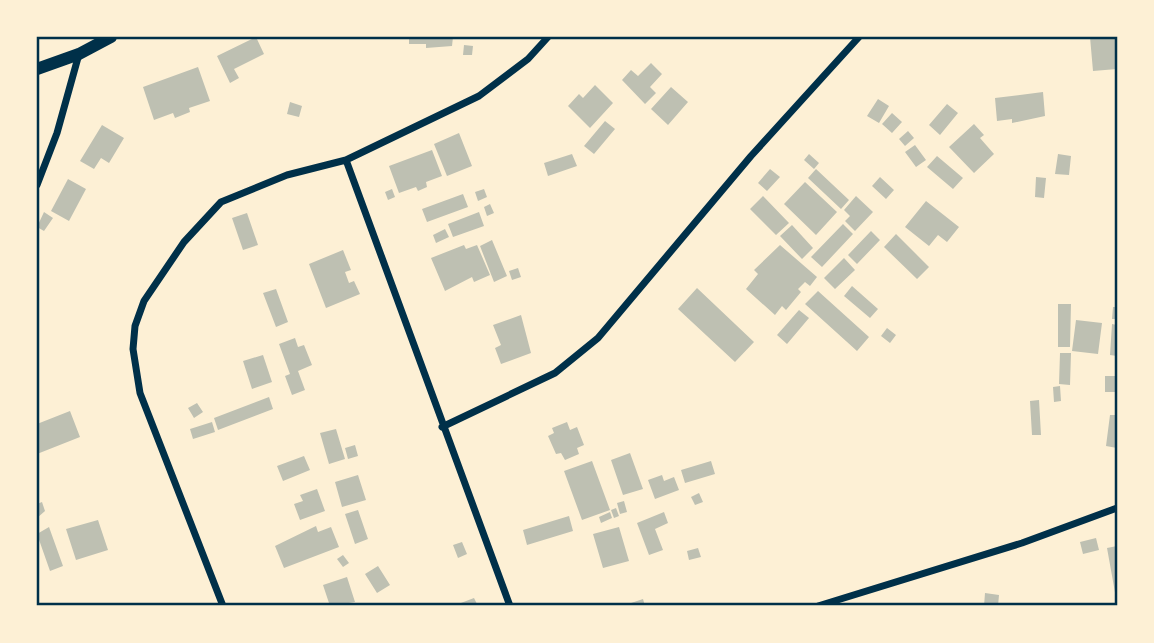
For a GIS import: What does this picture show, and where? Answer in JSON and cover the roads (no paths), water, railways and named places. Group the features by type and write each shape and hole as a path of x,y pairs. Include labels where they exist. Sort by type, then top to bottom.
{"street":[{"path":"37,69 79,54 111,37"},
{"path":"223,606 140,393 132,349 135,326 144,301 184,242 221,202 287,175 346,160 479,96 528,59 548,37"},
{"path":"442,427 555,373 598,338 751,156 859,37"},
{"path":"37,185 57,133 79,54"},
{"path":"346,160 510,606"},
{"path":"818,606 1022,543 1117,508"}]}
